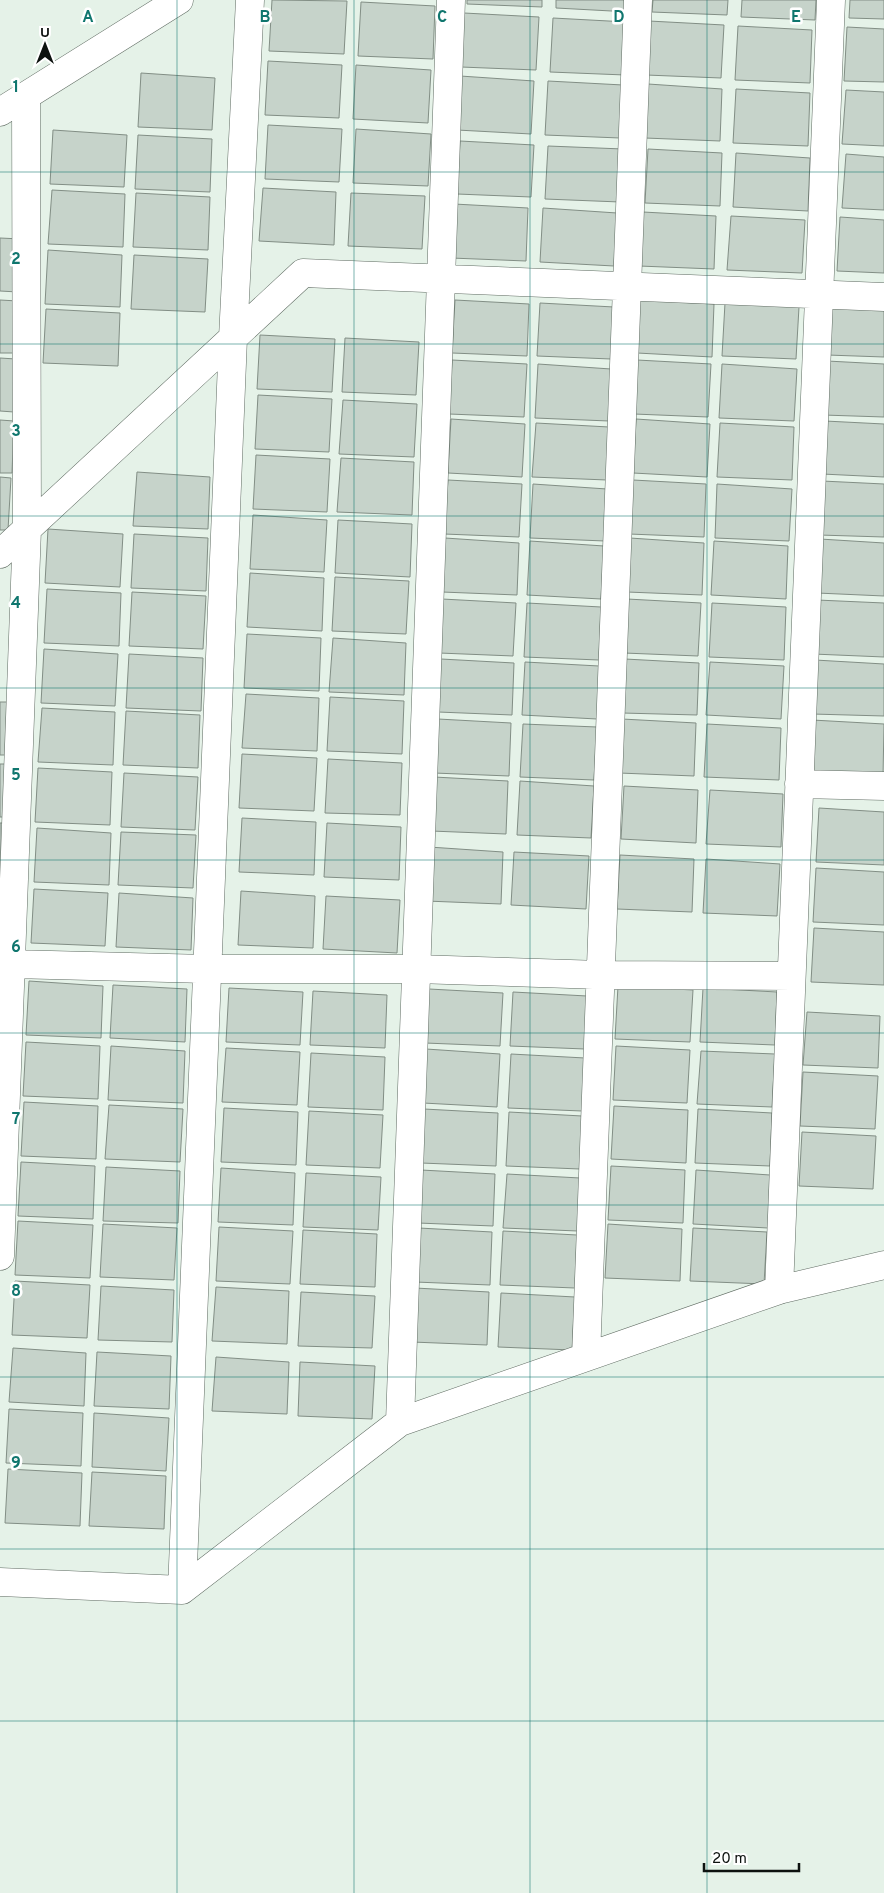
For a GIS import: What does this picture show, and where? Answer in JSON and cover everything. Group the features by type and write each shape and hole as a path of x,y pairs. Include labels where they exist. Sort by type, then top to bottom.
{"street":[{"path":"0,112 179,0"},
{"path":"182,1590 233,338 250,0"},
{"path":"400,1422 451,0"},
{"path":"586,1357 638,0"},
{"path":"779,1290 831,0"},
{"path":"0,1256 27,529 26,96"},
{"path":"0,554 303,273 884,297"},
{"path":"799,784 884,786"},
{"path":"12,964 207,969 416,969 601,975 791,976"},
{"path":"0,1582 182,1590 400,1422 779,1290 884,1265"}],"building":[{"path":"272,0 347,1 344,54 269,51"},
{"path":"467,0 542,0 542,7 467,4"},
{"path":"556,0 631,0 630,12 556,8"},
{"path":"653,0 728,0 727,15 652,12"},
{"path":"742,0 816,0 815,20 741,17"},
{"path":"850,0 884,0 884,19 849,18"},
{"path":"361,2 435,6 433,59 358,56"},
{"path":"464,13 539,17 536,70 461,67"},
{"path":"553,18 627,22 625,75 550,72"},
{"path":"649,21 724,25 721,78 646,75"},
{"path":"738,26 812,30 810,83 735,80"},
{"path":"847,27 884,29 884,82 844,81"},
{"path":"268,61 342,65 339,118 265,115"},
{"path":"356,65 431,70 428,123 353,119"},
{"path":"141,73 215,78 212,130 138,127"},
{"path":"460,76 534,81 531,134 457,130"},
{"path":"548,81 623,85 620,138 545,135"},
{"path":"648,84 722,89 720,141 645,138"},
{"path":"736,89 810,93 808,146 733,143"},
{"path":"846,90 884,92 884,146 842,144"},
{"path":"268,125 342,129 339,182 265,179"},
{"path":"356,129 431,134 428,186 353,183"},
{"path":"53,130 127,135 124,187 50,184"},
{"path":"138,135 212,139 210,192 135,189"},
{"path":"460,141 534,145 531,197 457,194"},
{"path":"548,146 623,149 620,202 545,199"},
{"path":"648,149 722,153 720,206 645,203"},
{"path":"736,153 810,158 808,211 733,207"},
{"path":"846,154 884,157 884,210 842,208"},
{"path":"263,188 336,192 334,245 259,241"},
{"path":"52,190 125,194 123,247 48,244"},
{"path":"136,193 210,197 208,250 133,247"},
{"path":"351,193 425,196 422,249 348,246"},
{"path":"454,204 528,208 526,261 451,258"},
{"path":"543,208 617,213 614,266 540,262"},
{"path":"643,212 716,216 714,269 639,266"},
{"path":"731,216 805,220 802,273 727,270"},
{"path":"840,217 884,220 884,273 837,271"},
{"path":"0,238 21,239 18,292 0,291"},
{"path":"48,250 122,255 120,307 45,304"},
{"path":"134,255 208,259 205,312 131,309"},
{"path":"0,300 18,301 16,353 0,353"},
{"path":"455,300 529,304 527,356 452,353"},
{"path":"640,300 714,304 712,357 637,353"},
{"path":"830,301 884,304 884,357 827,355"},
{"path":"540,303 614,307 611,359 537,356"},
{"path":"725,303 799,307 796,359 722,356"},
{"path":"46,309 120,313 118,366 43,363"},
{"path":"260,335 335,339 332,392 257,389"},
{"path":"345,338 419,342 416,395 342,392"},
{"path":"0,358 16,359 14,412 0,411"},
{"path":"452,360 527,364 524,417 449,414"},
{"path":"637,360 711,364 708,417 634,414"},
{"path":"827,361 884,364 884,417 823,415"},
{"path":"538,364 611,369 609,421 535,418"},
{"path":"722,364 797,369 794,421 719,418"},
{"path":"258,395 332,399 329,452 255,449"},
{"path":"343,400 417,404 414,457 339,454"},
{"path":"451,419 525,424 522,477 448,473"},
{"path":"636,419 710,424 707,477 633,473"},
{"path":"0,420 14,421 12,473 0,473"},
{"path":"825,421 884,424 884,477 822,474"},
{"path":"536,423 609,427 607,480 532,477"},
{"path":"720,423 794,427 792,480 717,477"},
{"path":"256,455 330,459 327,512 253,509"},
{"path":"341,458 414,462 412,515 337,512"},
{"path":"137,472 210,477 208,529 133,526"},
{"path":"0,477 11,478 8,530 0,530"},
{"path":"448,480 522,484 519,537 444,534"},
{"path":"633,480 706,484 704,537 629,534"},
{"path":"822,481 884,484 884,537 819,535"},
{"path":"533,484 607,489 605,541 530,538"},
{"path":"717,484 792,489 789,541 715,538"},
{"path":"253,515 327,520 324,572 250,569"},
{"path":"338,520 412,524 410,577 335,573"},
{"path":"48,529 123,534 120,587 45,583"},
{"path":"134,534 208,538 206,591 131,588"},
{"path":"445,538 519,543 517,595 442,592"},
{"path":"630,538 704,543 702,595 627,592"},
{"path":"820,539 884,543 884,596 817,593"},
{"path":"530,541 604,546 601,599 527,595"},
{"path":"714,541 788,546 786,599 711,595"},
{"path":"250,573 324,578 322,631 247,627"},
{"path":"335,577 409,581 406,634 332,631"},
{"path":"47,589 121,593 119,646 44,643"},
{"path":"132,592 206,596 203,649 129,646"},
{"path":"442,599 516,603 513,656 439,653"},
{"path":"627,599 701,603 698,656 624,653"},
{"path":"817,600 884,603 884,657 813,654"},
{"path":"527,603 601,607 599,660 524,657"},
{"path":"712,603 786,607 784,660 709,657"},
{"path":"247,634 321,638 319,691 244,688"},
{"path":"333,638 406,643 404,695 329,692"},
{"path":"44,649 118,654 115,706 41,703"},
{"path":"129,654 203,658 201,711 126,708"},
{"path":"441,659 514,663 512,715 438,712"},
{"path":"625,659 699,663 697,715 622,713"},
{"path":"815,660 884,664 884,716 812,714"},
{"path":"525,662 599,666 597,719 522,715"},
{"path":"710,662 784,666 781,719 706,715"},
{"path":"246,694 319,698 317,751 242,748"},
{"path":"330,697 404,701 402,754 327,751"},
{"path":"0,702 7,702 5,755 0,755"},
{"path":"42,708 115,712 113,765 38,762"},
{"path":"126,711 200,715 198,768 123,765"},
{"path":"438,719 511,723 509,776 434,773"},
{"path":"622,719 696,723 694,776 619,773"},
{"path":"812,720 884,724 883,777 809,774"},
{"path":"523,724 597,727 594,780 520,777"},
{"path":"707,724 781,728 779,780 704,777"},
{"path":"242,754 317,758 314,811 239,808"},
{"path":"328,759 402,763 400,815 325,813"},
{"path":"0,764 5,764 3,817 0,817"},
{"path":"38,768 112,772 110,825 35,822"},
{"path":"124,773 198,777 195,830 121,827"},
{"path":"434,777 508,781 506,834 431,831"},
{"path":"520,781 594,786 591,838 517,835"},
{"path":"624,786 698,790 696,843 621,839"},
{"path":"710,790 783,794 781,847 706,844"},
{"path":"819,808 884,812 884,865 816,862"},
{"path":"242,818 316,822 314,875 239,872"},
{"path":"0,823 3,823 1,876 0,876"},
{"path":"327,823 401,827 399,880 324,877"},
{"path":"37,828 111,833 109,885 34,882"},
{"path":"121,832 196,835 193,888 118,885"},
{"path":"429,847 503,852 501,904 426,901"},
{"path":"514,852 589,856 586,909 511,905"},
{"path":"620,855 694,859 692,912 617,909"},
{"path":"706,859 780,864 777,916 703,913"},
{"path":"816,868 884,872 884,925 813,922"},
{"path":"34,889 108,893 105,946 31,943"},
{"path":"241,891 315,896 313,948 238,945"},
{"path":"119,893 193,898 191,950 116,947"},
{"path":"326,896 400,900 397,953 323,949"},
{"path":"814,928 884,932 884,985 811,982"},
{"path":"29,981 103,986 101,1038 26,1035"},
{"path":"113,985 187,989 185,1042 110,1038"},
{"path":"618,986 693,990 690,1042 615,1039"},
{"path":"229,988 303,992 300,1045 226,1042"},
{"path":"703,988 777,992 775,1045 700,1042"},
{"path":"429,989 503,993 500,1046 425,1043"},
{"path":"313,991 387,995 385,1048 310,1045"},
{"path":"513,992 587,996 585,1049 510,1046"},
{"path":"807,1012 880,1016 878,1068 803,1065"},
{"path":"26,1042 100,1046 98,1099 23,1096"},
{"path":"111,1046 185,1051 183,1103 108,1100"},
{"path":"616,1046 690,1050 687,1103 613,1100"},
{"path":"226,1048 300,1052 297,1105 222,1102"},
{"path":"426,1049 500,1054 497,1107 423,1103"},
{"path":"701,1051 775,1054 772,1107 697,1104"},
{"path":"311,1053 385,1057 383,1110 308,1107"},
{"path":"511,1054 585,1058 582,1111 508,1108"},
{"path":"803,1072 878,1076 875,1129 800,1126"},
{"path":"24,1102 98,1106 96,1159 21,1156"},
{"path":"109,1105 183,1109 180,1162 105,1159"},
{"path":"614,1106 688,1110 686,1163 611,1159"},
{"path":"224,1108 298,1112 296,1165 221,1162"},
{"path":"424,1109 498,1113 496,1166 421,1163"},
{"path":"698,1109 772,1113 770,1166 695,1163"},
{"path":"309,1111 383,1115 380,1168 306,1165"},
{"path":"509,1112 582,1116 580,1169 506,1166"},
{"path":"802,1132 876,1136 873,1189 799,1186"},
{"path":"21,1162 95,1166 93,1219 18,1216"},
{"path":"611,1166 685,1170 683,1223 608,1220"},
{"path":"106,1167 180,1171 178,1223 103,1221"},
{"path":"221,1168 295,1173 293,1225 218,1222"},
{"path":"421,1170 495,1174 493,1226 418,1223"},
{"path":"696,1170 770,1175 768,1228 693,1224"},
{"path":"306,1173 381,1177 378,1230 303,1227"},
{"path":"507,1174 580,1178 578,1231 503,1228"},
{"path":"18,1221 93,1225 90,1278 15,1275"},
{"path":"103,1224 177,1228 174,1280 100,1277"},
{"path":"608,1224 682,1229 680,1281 605,1278"},
{"path":"219,1227 293,1231 290,1284 216,1281"},
{"path":"419,1228 492,1232 490,1285 415,1282"},
{"path":"693,1228 767,1232 764,1284 690,1281"},
{"path":"303,1230 377,1234 375,1287 300,1284"},
{"path":"503,1231 577,1235 575,1288 500,1285"},
{"path":"15,1281 90,1285 87,1338 12,1335"},
{"path":"101,1286 174,1290 172,1342 98,1340"},
{"path":"216,1287 289,1291 287,1344 212,1341"},
{"path":"415,1288 489,1292 487,1345 412,1342"},
{"path":"301,1292 375,1296 372,1348 298,1346"},
{"path":"501,1293 575,1297 572,1350 498,1347"},
{"path":"13,1348 86,1353 84,1406 9,1402"},
{"path":"97,1352 171,1356 169,1409 94,1406"},
{"path":"216,1357 289,1362 287,1414 212,1411"},
{"path":"300,1362 375,1366 372,1419 298,1416"},
{"path":"9,1409 83,1413 81,1466 6,1463"},
{"path":"94,1413 169,1418 166,1471 92,1467"},
{"path":"8,1469 82,1473 80,1526 5,1523"},
{"path":"92,1472 166,1476 164,1529 89,1526"}]}
